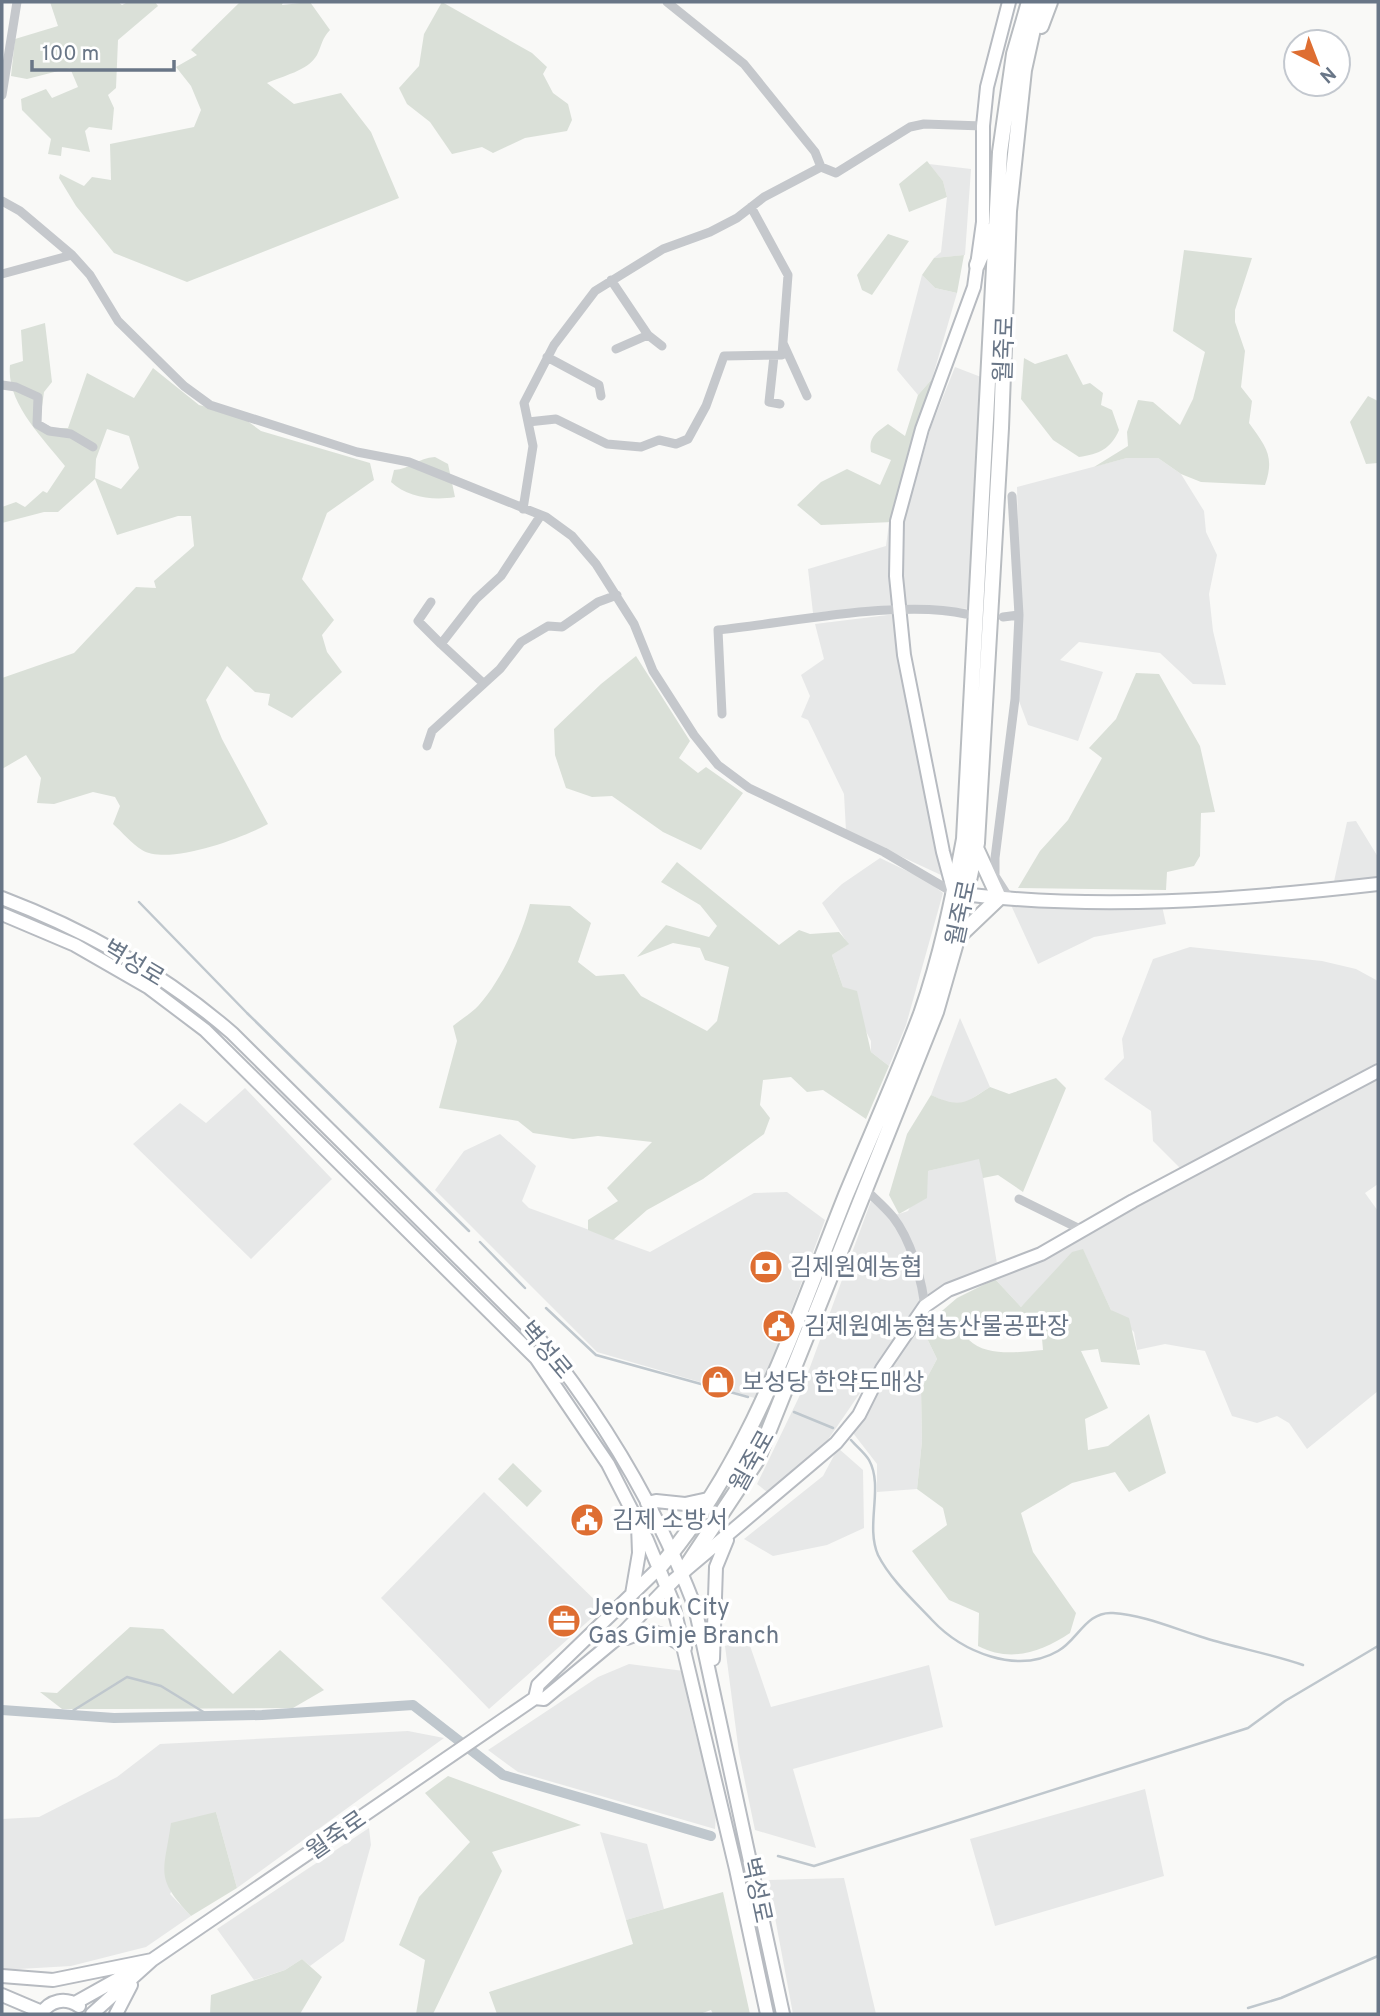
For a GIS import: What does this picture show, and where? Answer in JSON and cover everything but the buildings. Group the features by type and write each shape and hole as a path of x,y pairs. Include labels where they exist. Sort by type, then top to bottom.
{"main road":[{"name":"월죽로","path":"682,1573 757,1460 936,1012 957,938 1000,152 1013,66 1029,2"},
{"name":"월죽로","path":"659,1568 674,1550 744,1442 788,1350 921,1013 976,848 1001,428 1009,211 1024,70 1039,2"},
{"path":"1024,70 1050,2"},
{"path":"977,265 995,222"},
{"path":"957,938 1004,898 976,848"}],"street":[{"path":"2,95 17,2"},
{"path":"667,2 744,64 815,152 821,167 836,173 910,127 924,124 983,126"},
{"path":"960,893 904,655 899,610 897,521 922,429 974,287 983,222 983,126 987,87 1009,2"},
{"path":"523,509 533,446 524,403 547,357 595,291 663,249 710,232 764,197 821,167"},
{"path":"2,201 20,211 72,255 90,275 126,329 184,386 210,405 357,452 409,462 541,515 572,536 617,594 634,624 653,670 694,734 718,765 749,789 884,852 960,893 1004,898 1193,901 1378,884"},
{"path":"528,422 556,419 607,444 641,447 659,440 676,444 688,439 700,417 724,356 782,355 788,275 751,207"},
{"path":"2,274 72,255"},
{"path":"611,280 648,335 662,346"},
{"path":"616,349 648,335"},
{"path":"782,342 807,396"},
{"path":"774,356 769,402 780,404"},
{"path":"547,357 599,385 601,396"},
{"path":"2,385 16,387 38,397 37,424 49,431 71,434 93,447"},
{"path":"1004,898 995,876 995,858 1015,699 1019,615 1012,496"},
{"path":"441,644 476,599 500,576 541,515"},
{"path":"427,746 432,730 483,683 521,642 548,626 562,627 598,602 617,594"},
{"path":"431,602 418,621 483,683"},
{"path":"722,714 718,630 899,610 947,610 966,614"},
{"path":"1003,617 1019,615"},
{"name":"벽성로","path":"2,898 49,916 132,959 196,1002 232,1033 538,1337 570,1377 674,1550 695,1607 783,2014"},
{"name":"벽성로","path":"2,914 75,946 148,987 205,1030 536,1358 608,1464 638,1521 667,1587 685,1648 767,2014"},
{"path":"682,1573 731,1534 850,1428 890,1356 925,1306 948,1290 1020,1264 1378,1071"},
{"path":"865,1189 893,1217 903,1235 921,1281 925,1306"},
{"path":"1019,1199 1082,1230"},
{"path":"647,1503 656,1501 685,1504 708,1499"},
{"path":"631,1596 639,1553 638,1521"},
{"path":"712,1677 716,1567 731,1534"},
{"name":"월죽로","path":"535,1698 538,1685 659,1568"},
{"name":"월죽로","path":"139,1973 152,1960 535,1698 544,1699 572,1679 621,1635 682,1573"},
{"path":"621,1635 627,1638 641,1632 660,1633 685,1648"},
{"path":"2,1976 53,1980 152,1960"},
{"path":"2,1995 41,2013 58,2001 75,2003 152,1960"},
{"path":"92,2014 139,1973"},
{"path":"116,2014 139,1973"},
{"path":"75,2003 86,2014"}],"shaded area":[{"path":"50,2 118,2 122,5 128,2 155,2 158,6 118,40 116,88 108,95 114,108 112,130 89,127 85,131 90,152 62,147 61,156 48,154 51,139 22,110 21,99 46,89 52,98 78,87 70,68 27,79 11,76 15,39 58,26"},
{"path":"240,2 283,2 282,5 310,2 330,30 317,55 301,69 267,83 294,104 341,93 371,132 399,198 187,282 114,253 76,206 59,178 60,174 84,186 92,177 111,180 110,144 194,127 201,110 191,86 176,67 197,55 191,50"},
{"path":"442,2 532,53 547,67 543,74 553,93 568,104 572,120 567,131 525,138 493,153 482,147 452,154 430,122 407,104 399,88 419,66 424,34"},
{"path":"927,161 943,181 947,197 909,212 899,184"},
{"path":"929,164 971,169 965,255 934,258 941,252 947,197 943,181"},
{"path":"888,234 909,241 872,295 862,290 857,275"},
{"path":"1184,250 1252,258 1235,310 1235,322 1245,351 1241,387 1252,401 1249,423 1269,459 1265,485 1201,482 1181,474 1158,458 1127,458 1094,467 1128,446 1127,432 1138,400 1153,402 1180,425 1193,399 1205,352 1173,331"},
{"path":"964,255 957,293 935,288 922,275 934,258"},
{"path":"922,275 935,288 957,293 932,379 918,395 897,370"},
{"path":"45,323 52,382 44,392 40,421 53,428 68,428 87,373 134,398 153,368 199,405 239,415 261,431 370,463 374,480 327,513 302,579 334,620 322,635 327,652 342,672 292,718 268,705 270,694 255,692 227,666 206,700 222,739 268,824 256,830 205,848 169,855 154,854 142,850 113,824 120,806 115,797 93,792 54,804 37,803 41,778 26,755 2,769 2,678 74,653 136,587 156,588 154,581 194,546 191,516 178,516 117,535 95,479 58,512 44,512 2,523 2,507 16,502 25,507 43,491 47,493 65,466 37,432 14,393 10,365 23,361 21,330","holes":["107,429 129,436 139,468 121,489 95,478 96,459"]},
{"path":"1067,354 1083,385 1090,383 1103,393 1101,405 1112,410 1119,430 1104,450 1079,457 1053,440 1021,399 1024,358 1035,364"},
{"path":"955,367 981,377 969,609 894,605 813,613 808,569 886,546 889,523 905,517 931,427"},
{"path":"932,379 893,522 821,525 797,505 821,482 847,469 880,485 891,460 871,452 872,439 888,424 905,436 918,395"},
{"path":"1368,396 1378,401 1378,463 1366,464 1350,422"},
{"path":"435,457 448,464 455,497 421,497 391,482 394,470"},
{"path":"1127,458 1158,458 1181,474 1204,511 1206,532 1217,555 1209,594 1213,631 1226,685 1193,684 1160,653 1079,642 1060,660 1103,672 1078,741 1028,725 1019,701 1021,654 1017,487"},
{"path":"896,614 920,751 917,756 941,875 846,831 844,794 808,720 801,717 810,696 801,675 824,659 815,624"},
{"path":"636,656 690,741 679,758 698,773 706,767 743,793 701,850 663,832 612,796 592,797 566,788 555,755 554,729 601,684"},
{"path":"1136,673 1159,674 1200,746 1215,812 1201,813 1200,856 1194,866 1167,872 1166,890 1018,888 1040,851 1068,820 1102,758 1089,748 1116,719"},
{"path":"1356,821 1378,857 1378,878 1333,886 1347,822"},
{"path":"880,858 926,880 943,893 906,1025 889,1066 871,1052 871,1041 843,987 832,955 848,944 822,903 842,884"},
{"path":"677,862 779,945 799,930 810,934 839,932 849,944 832,955 843,987 857,991 871,1052 889,1066 866,1119 823,1090 807,1092 791,1077 763,1080 760,1105 770,1118 764,1134 703,1179 647,1210 613,1240 588,1230 588,1220 618,1201 607,1188 652,1142 598,1136 573,1139 533,1133 518,1121 439,1108 457,1041 453,1026 476,1008 503,971 530,904 570,906 591,923 578,962 596,976 624,974 641,996 707,1031 717,1021 729,967 705,960 700,948 673,943 637,957 666,925 709,937 717,926 700,905 661,882"},
{"path":"1010,903 1162,906 1166,924 1094,937 1038,964"},
{"path":"1190,947 1322,961 1356,969 1378,981 1378,1062 1182,1170 1153,1141 1151,1111 1104,1079 1124,1058 1122,1039 1153,959"},
{"path":"960,1018 990,1087 968,1101 953,1105 931,1095"},
{"path":"1056,1078 1066,1088 1023,1192 998,1175 983,1178 979,1159 928,1171 927,1198 899,1214 889,1195 907,1134 931,1095 956,1103 968,1100 990,1087 1009,1094"},
{"path":"1378,1079 1378,1184 1365,1193 1378,1211 1378,1391 1307,1449 1289,1423 1277,1416 1257,1423 1232,1416 1205,1351 1165,1344 1137,1350 1134,1332 1111,1310 1083,1250 1021,1307 995,1279"},
{"path":"245,1088 332,1179 251,1259 133,1144 180,1103 206,1123"},
{"path":"500,1134 536,1166 522,1201 529,1208 650,1252 754,1193 787,1192 825,1220 758,1399 597,1352 435,1190 464,1151"},
{"path":"980,1158 997,1264 921,1304 825,1444 767,1492 757,1484 799,1397 871,1201 888,1216 908,1211 928,1171"},
{"path":"1083,1249 1111,1310 1129,1318 1140,1365 1101,1362 1098,1349 1081,1351 1108,1408 1085,1419 1088,1450 1108,1446 1149,1414 1166,1473 1129,1492 1115,1472 1072,1483 1021,1513 1033,1552 1076,1613 1070,1633 1059,1640 1026,1653 1002,1654 978,1646 979,1613 949,1600 912,1551 947,1525 943,1508 917,1489 922,1441 921,1389 937,1359 922,1328 957,1298 995,1279 1021,1307 1072,1252","holes":["994,1316 1041,1327 1043,1350 994,1351 969,1340"]},
{"path":"922,1328 937,1359 921,1389 922,1441 917,1489 877,1492 877,1464 853,1433 914,1331"},
{"path":"838,1448 863,1470 864,1528 827,1545 773,1556 744,1539 823,1476"},
{"path":"513,1463 542,1491 527,1507 498,1479"},
{"path":"484,1492 603,1608 489,1709 381,1598"},
{"path":"130,1627 163,1629 233,1694 280,1650 324,1690 293,1708 62,1709 40,1692 57,1693"},
{"path":"748,1640 771,1707 929,1665 943,1727 793,1769 816,1848 755,1830 739,1753 725,1646"},
{"path":"629,1664 684,1671 689,1707 716,1813 715,1829 518,1772 488,1750 598,1677"},
{"path":"408,1731 444,1738 237,1888 216,1812 170,1894 191,1916 146,1947 71,1966 2,1970 2,1819 39,1817 117,1777 160,1744"},
{"path":"448,1776 581,1825 492,1852 502,1871 433,2014 416,2014 425,1960 399,1945 419,1897 470,1842 425,1793"},
{"path":"1145,1789 1164,1876 995,1926 970,1839"},
{"path":"216,1812 237,1888 191,1916 171,1892 164,1874 171,1823"},
{"path":"369,1828 371,1845 344,1941 310,1966 302,1959 285,1970 254,1980 217,1929"},
{"path":"600,1832 647,1844 664,1909 626,1920"},
{"path":"844,1878 876,2014 793,2014 768,1880"},
{"path":"723,1892 750,2014 713,2014 711,2010 700,2014 497,2014 489,1992 633,1944 626,1920"},
{"path":"302,1959 322,1977 300,2014 210,2014 211,1995 285,1970"}],"waterway":[{"path":"139,902 247,1013 469,1231"},
{"path":"480,1242 525,1288"},
{"path":"546,1308 596,1355 748,1397"},
{"path":"794,1412 833,1428"},
{"path":"851,1440 867,1457 873,1471 874,1543 883,1564 944,1632 974,1650 1008,1660 1042,1658 1065,1646 1089,1621 1113,1613 1148,1619 1217,1642 1303,1665"},
{"path":"778,1856 814,1866 1248,1728 1285,1701 1378,1646"},
{"path":"66,1715 127,1677 161,1686 210,1716"},
{"path":"2,1710 114,1718 262,1715 413,1705 503,1775 711,1836"},
{"path":"1248,2008 1281,1998 1378,1956"}],"place":[{"name":"김제원예농협","path":"766,1267"},
{"name":"김제원예농협농산물공판장","path":"779,1326"},
{"name":"보성당 한약도매상","path":"718,1382"},
{"name":"김제 소방서","path":"587,1520"},
{"name":"Jeonbuk City Gas Gimje Branch","path":"564,1621"}]}
